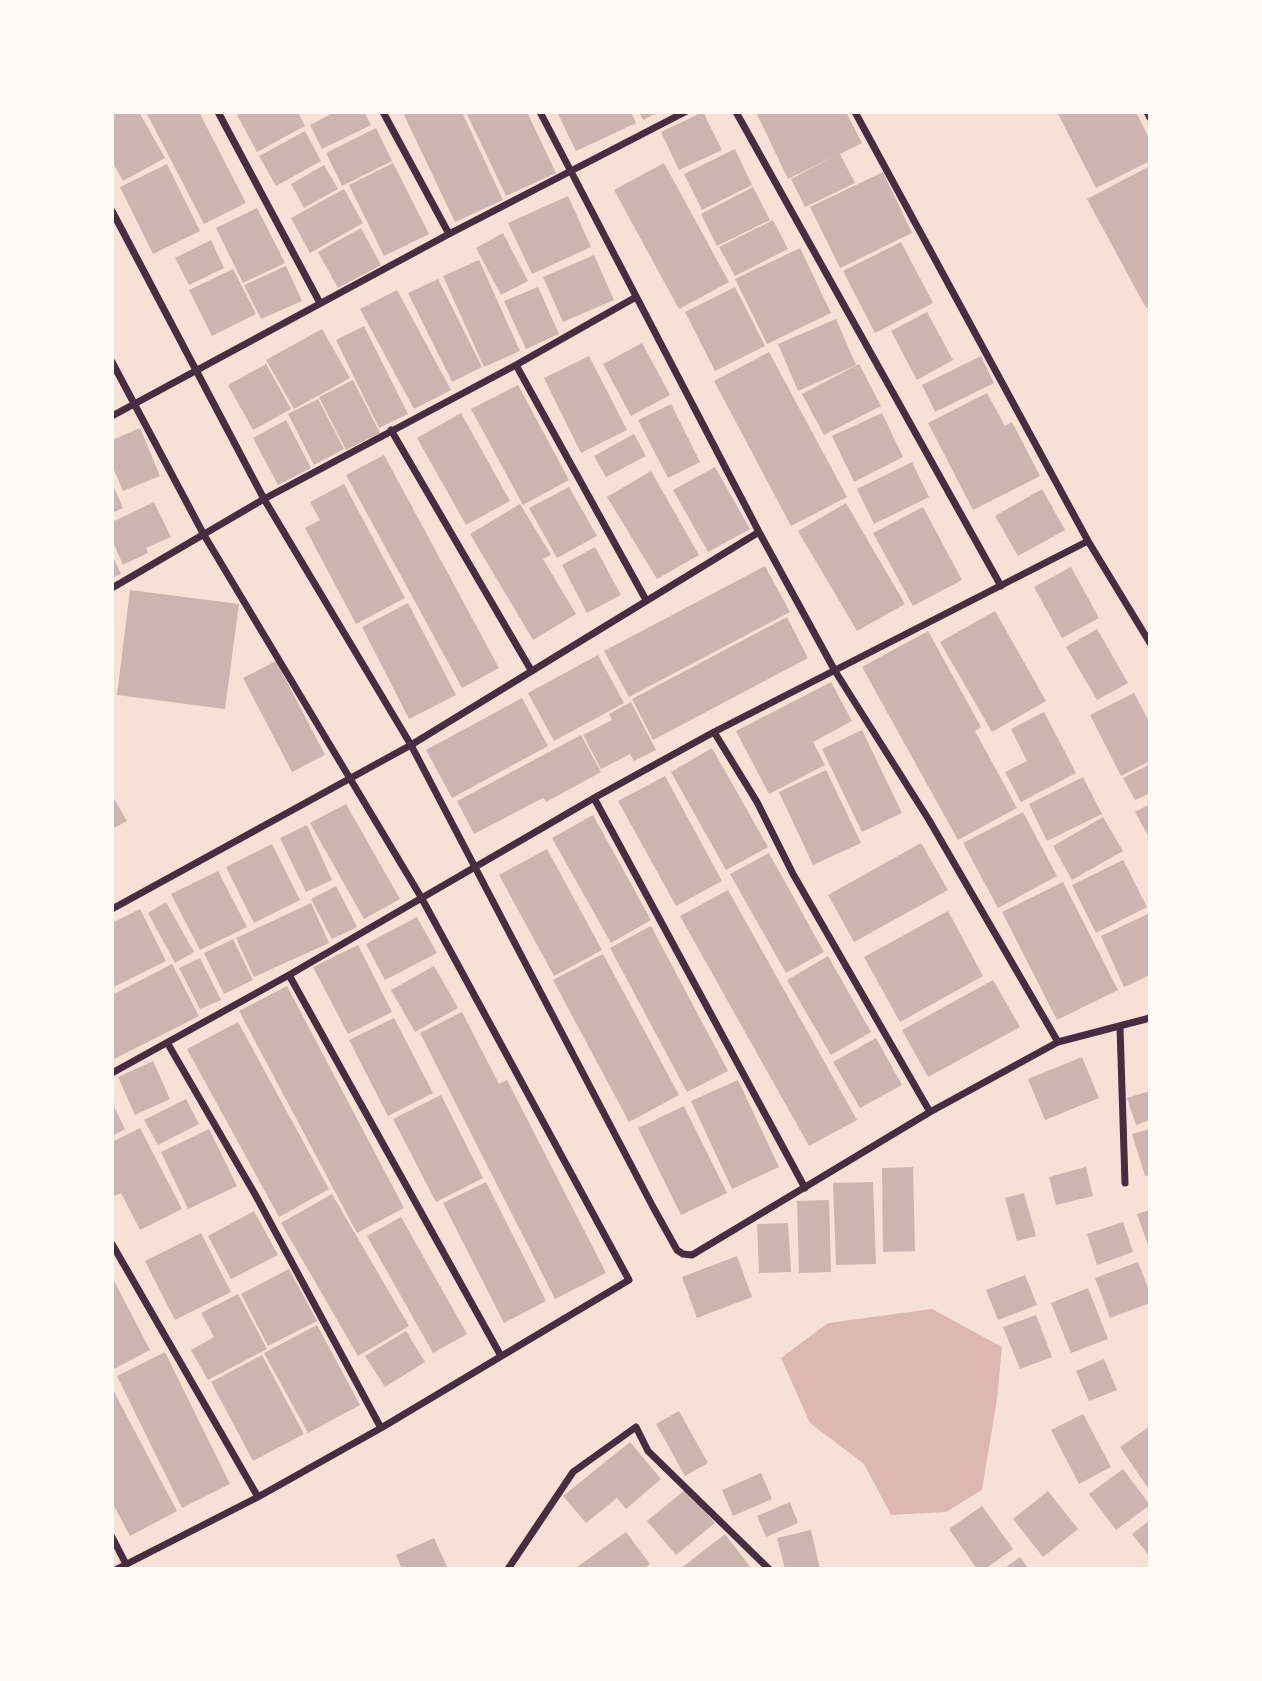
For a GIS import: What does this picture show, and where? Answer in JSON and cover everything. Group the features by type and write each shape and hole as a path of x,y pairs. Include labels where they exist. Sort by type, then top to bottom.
{"street":[{"path":"218,112 320,303"},
{"path":"383,112 449,234"},
{"path":"540,112 759,532 835,671 929,820 1058,1042"},
{"path":"112,416 449,234 685,112"},
{"path":"736,112 1001,586"},
{"path":"855,112 1088,541 1150,643"},
{"path":"1147,112 1150,118"},
{"path":"112,211 264,499 411,745 677,1250 692,1255 930,1112 1058,1042 1150,1018"},
{"path":"112,588 264,499 516,365 636,297"},
{"path":"112,362 204,535 421,897 629,1280 381,1428 258,1497 117,1569"},
{"path":"516,365 646,600"},
{"path":"391,430 531,670"},
{"path":"112,909 411,745 759,532"},
{"path":"112,1073 168,1044 421,897 476,868 594,797 714,732 1088,541"},
{"path":"714,732 757,803 793,874 930,1112"},
{"path":"594,797 805,1188"},
{"path":"289,975 501,1356"},
{"path":"1120,1027 1125,1183"},
{"path":"168,1044 256,1196 381,1428"},
{"path":"112,1244 258,1497"},
{"path":"508,1569 573,1472 636,1427 648,1451 769,1569"},
{"path":"112,1537 126,1564"}],"shaded area":[{"path":"932,1309 1002,1347 997,1399 982,1490 946,1512 891,1515 864,1464 810,1423 781,1358 828,1323"}],"building":[{"path":"112,112 139,112 165,158 123,181 112,161"},
{"path":"146,112 199,112 246,203 204,224"},
{"path":"243,112 298,112 305,126 257,152 237,115"},
{"path":"335,112 364,112 371,125 322,149 310,125"},
{"path":"410,112 462,112 503,200 455,222 404,115"},
{"path":"466,112 527,112 556,173 506,196"},
{"path":"557,112 631,112 636,123 576,151"},
{"path":"639,112 659,112 643,120"},
{"path":"703,112 722,150 679,170 661,132"},
{"path":"756,112 846,112 862,143 840,154 855,183 805,207 791,179 835,156 788,179"},
{"path":"1057,112 1136,112 1150,140 1150,161 1096,188"},
{"path":"376,128 392,161 342,186 326,153"},
{"path":"305,131 321,161 276,186 259,156"},
{"path":"735,149 752,185 702,210 684,174"},
{"path":"393,163 429,234 384,256 349,185"},
{"path":"664,163 729,282 679,309 614,190"},
{"path":"167,164 200,231 153,254 120,187"},
{"path":"324,165 338,189 304,208 291,184"},
{"path":"1150,166 1150,306 1146,308 1087,199"},
{"path":"883,172 912,233 840,268 810,207"},
{"path":"753,187 770,220 717,246 701,214"},
{"path":"344,189 363,223 310,253 291,218"},
{"path":"568,196 591,247 532,274 508,223"},
{"path":"257,208 285,263 243,283 216,228"},
{"path":"773,220 788,249 735,276 719,247"},
{"path":"361,228 381,265 338,288 318,252"},
{"path":"503,233 528,281 501,295 476,248"},
{"path":"211,240 224,268 189,285 175,258"},
{"path":"901,242 933,303 875,333 843,271"},
{"path":"800,248 831,313 767,344 735,279"},
{"path":"594,255 614,300 563,322 543,277"},
{"path":"479,260 520,351 484,367 443,276"},
{"path":"286,266 302,301 261,319 244,285"},
{"path":"233,269 256,314 212,336 189,290"},
{"path":"438,279 482,367 452,382 408,293"},
{"path":"538,287 559,334 526,349 504,301"},
{"path":"735,287 765,346 715,371 685,312"},
{"path":"397,290 451,390 414,409 360,309"},
{"path":"927,312 953,360 917,380 891,331"},
{"path":"836,319 856,365 798,391 778,344"},
{"path":"364,326 408,414 379,428 336,340"},
{"path":"322,329 350,378 294,409 266,360"},
{"path":"642,343 670,395 631,416 603,364"},
{"path":"769,352 847,497 791,526 714,381"},
{"path":"589,356 627,430 581,453 544,378"},
{"path":"981,356 994,383 935,412 922,385"},
{"path":"266,364 291,409 253,430 228,385"},
{"path":"859,364 881,406 824,435 802,394"},
{"path":"353,380 380,433 346,450 319,397"},
{"path":"518,385 569,480 523,505 471,409"},
{"path":"987,393 1005,426 1012,422 1040,476 973,510 928,423"},
{"path":"318,399 344,449 314,465 288,414"},
{"path":"671,404 700,462 668,478 638,420"},
{"path":"461,413 510,501 466,525 417,438"},
{"path":"882,413 903,457 854,482 832,436"},
{"path":"286,420 311,468 278,485 253,438"},
{"path":"140,428 160,476 123,491 112,465 112,440"},
{"path":"634,434 646,456 606,477 594,456"},
{"path":"384,455 499,668 462,688 346,475"},
{"path":"912,462 929,497 874,524 857,489"},
{"path":"715,467 750,529 708,552 673,490"},
{"path":"651,471 699,555 657,579 607,497"},
{"path":"112,483 123,508 112,513"},
{"path":"344,484 405,598 356,624 305,528 320,520 310,502"},
{"path":"569,487 597,536 557,558 529,508"},
{"path":"1042,489 1065,530 1018,556 995,516"},
{"path":"154,502 171,537 146,548 148,553 123,565 112,540 112,522"},
{"path":"846,503 905,604 857,631 798,531"},
{"path":"520,504 551,555 543,559 576,614 533,640 470,534"},
{"path":"923,507 962,580 913,606 873,533"},
{"path":"595,547 621,595 587,613 562,565"},
{"path":"112,555 121,574 112,578"},
{"path":"765,566 790,612 629,697 604,651"},
{"path":"1071,567 1099,618 1062,638 1034,587"},
{"path":"130,590 239,604 225,709 117,695"},
{"path":"408,603 456,695 409,719 362,627"},
{"path":"995,611 1046,701 992,732 940,642"},
{"path":"787,617 808,658 653,740 632,699"},
{"path":"1097,629 1128,683 1097,700 1066,647"},
{"path":"928,631 981,727 975,731 1017,808 958,840 862,667"},
{"path":"598,655 624,703 554,741 528,693"},
{"path":"276,661 325,755 292,772 243,678"},
{"path":"831,682 852,721 813,742 825,765 769,794 736,731"},
{"path":"1134,693 1150,723 1150,761 1121,776 1090,715"},
{"path":"522,698 548,746 452,798 426,750"},
{"path":"631,702 656,750 634,761 630,754 601,769 583,735 612,720 609,714"},
{"path":"1044,712 1076,773 1021,802 1005,772 1027,761 1011,729"},
{"path":"862,730 902,813 862,832 822,749"},
{"path":"581,735 601,772 546,802 543,798 474,834 457,801"},
{"path":"712,748 768,847 726,870 671,772"},
{"path":"1150,764 1150,793 1135,800 1123,778"},
{"path":"826,770 861,843 813,865 779,792"},
{"path":"665,776 722,881 676,906 618,801"},
{"path":"1083,777 1102,814 1047,841 1029,804"},
{"path":"112,795 127,821 112,829"},
{"path":"346,804 400,899 364,919 310,823"},
{"path":"1150,804 1150,839 1135,812"},
{"path":"1023,812 1057,876 998,908 963,843"},
{"path":"593,815 651,920 611,943 552,838"},
{"path":"1103,817 1123,851 1072,880 1053,846"},
{"path":"307,825 332,880 306,892 280,838"},
{"path":"921,843 948,890 854,942 828,895"},
{"path":"272,844 300,900 254,923 226,867"},
{"path":"547,849 602,950 554,976 499,875"},
{"path":"769,853 824,952 786,973 730,874"},
{"path":"1123,860 1147,907 1096,933 1072,885"},
{"path":"218,871 247,927 200,950 171,894"},
{"path":"1063,882 1118,990 1057,1020 1002,912"},
{"path":"336,886 357,927 332,939 311,899"},
{"path":"728,890 857,1120 809,1146 680,916"},
{"path":"166,902 194,952 175,963 148,913"},
{"path":"311,903 329,943 254,977 236,938"},
{"path":"140,909 166,961 112,988 112,923"},
{"path":"948,911 983,976 900,1022 864,957"},
{"path":"1150,913 1150,975 1124,987 1101,936"},
{"path":"417,917 437,953 385,980 366,944"},
{"path":"651,926 728,1071 687,1092 610,948"},
{"path":"233,939 253,980 224,994 204,953"},
{"path":"358,945 392,1012 348,1034 313,967"},
{"path":"603,954 679,1095 629,1122 553,980"},
{"path":"828,956 871,1032 831,1055 787,980"},
{"path":"200,958 221,1000 200,1009 179,968"},
{"path":"172,964 199,1016 112,1060 112,995"},
{"path":"434,966 458,1008 415,1032 391,990"},
{"path":"993,980 1020,1027 928,1077 902,1030"},
{"path":"287,986 404,1208 357,1233 239,1011"},
{"path":"462,1012 499,1084 507,1080 606,1273 555,1299 420,1033"},
{"path":"394,1018 433,1093 388,1116 349,1040"},
{"path":"238,1022 329,1189 279,1217 187,1049"},
{"path":"876,1038 902,1085 860,1108 833,1062"},
{"path":"1082,1057 1099,1098 1045,1120 1028,1079"},
{"path":"153,1061 170,1099 135,1115 118,1077"},
{"path":"738,1080 779,1167 732,1189 691,1101"},
{"path":"1150,1091 1150,1120 1136,1125 1127,1098"},
{"path":"441,1095 483,1178 436,1202 393,1119"},
{"path":"186,1099 199,1124 158,1145 144,1120"},
{"path":"112,1102 125,1129 112,1136"},
{"path":"684,1106 727,1193 681,1215 638,1128"},
{"path":"140,1128 182,1209 140,1230 121,1193 112,1197 112,1142"},
{"path":"209,1129 237,1186 188,1209 161,1152"},
{"path":"1150,1129 1150,1175 1145,1176 1132,1134"},
{"path":"913,1167 915,1251 883,1252 882,1168"},
{"path":"1086,1167 1093,1196 1056,1205 1049,1177"},
{"path":"486,1182 546,1301 504,1323 443,1203"},
{"path":"873,1182 876,1264 836,1265 833,1183"},
{"path":"1024,1193 1036,1236 1017,1241 1005,1198"},
{"path":"332,1194 409,1326 358,1356 281,1223"},
{"path":"829,1200 831,1272 799,1273 797,1201"},
{"path":"1150,1210 1150,1245 1148,1245 1137,1214"},
{"path":"254,1211 278,1255 231,1279 208,1236"},
{"path":"401,1217 467,1334 433,1353 367,1236"},
{"path":"1123,1222 1133,1252 1097,1265 1087,1234"},
{"path":"788,1223 791,1272 759,1273 757,1224"},
{"path":"201,1233 231,1292 175,1320 145,1261"},
{"path":"737,1256 752,1297 697,1318 682,1277"},
{"path":"1138,1262 1150,1293 1150,1303 1110,1318 1095,1278"},
{"path":"289,1269 317,1321 268,1346 241,1294"},
{"path":"1025,1275 1037,1305 998,1320 986,1290"},
{"path":"112,1277 150,1350 112,1370"},
{"path":"1088,1288 1108,1339 1071,1353 1051,1303"},
{"path":"238,1294 267,1349 208,1380 191,1350 214,1337 201,1313"},
{"path":"1036,1315 1052,1357 1020,1369 1003,1327"},
{"path":"317,1325 360,1405 308,1433 264,1353"},
{"path":"406,1331 425,1362 385,1387 365,1356"},
{"path":"165,1352 230,1484 182,1508 117,1376"},
{"path":"262,1355 304,1434 253,1461 211,1382"},
{"path":"1104,1359 1117,1390 1089,1401 1076,1371"},
{"path":"112,1388 177,1511 130,1536 112,1502"},
{"path":"679,1411 708,1463 685,1476 656,1424"},
{"path":"1083,1414 1111,1467 1079,1484 1051,1430"},
{"path":"1150,1426 1150,1491 1120,1447"},
{"path":"630,1442 661,1479 626,1509 617,1498 586,1523 563,1496"},
{"path":"1123,1469 1150,1505 1116,1530 1089,1494"},
{"path":"761,1473 772,1499 733,1516 722,1490"},
{"path":"686,1489 715,1523 676,1555 647,1521"},
{"path":"1048,1491 1078,1529 1043,1557 1013,1519"},
{"path":"790,1502 798,1523 766,1537 757,1516"},
{"path":"982,1506 1013,1549 985,1569 977,1569 949,1529"},
{"path":"1150,1520 1150,1557 1132,1534"},
{"path":"811,1530 820,1569 785,1569 777,1538"},
{"path":"626,1532 650,1564 644,1569 574,1569"},
{"path":"725,1534 752,1569 680,1569"},
{"path":"434,1538 448,1569 402,1569 396,1555"},
{"path":"1020,1557 1029,1569 1003,1569"}]}
